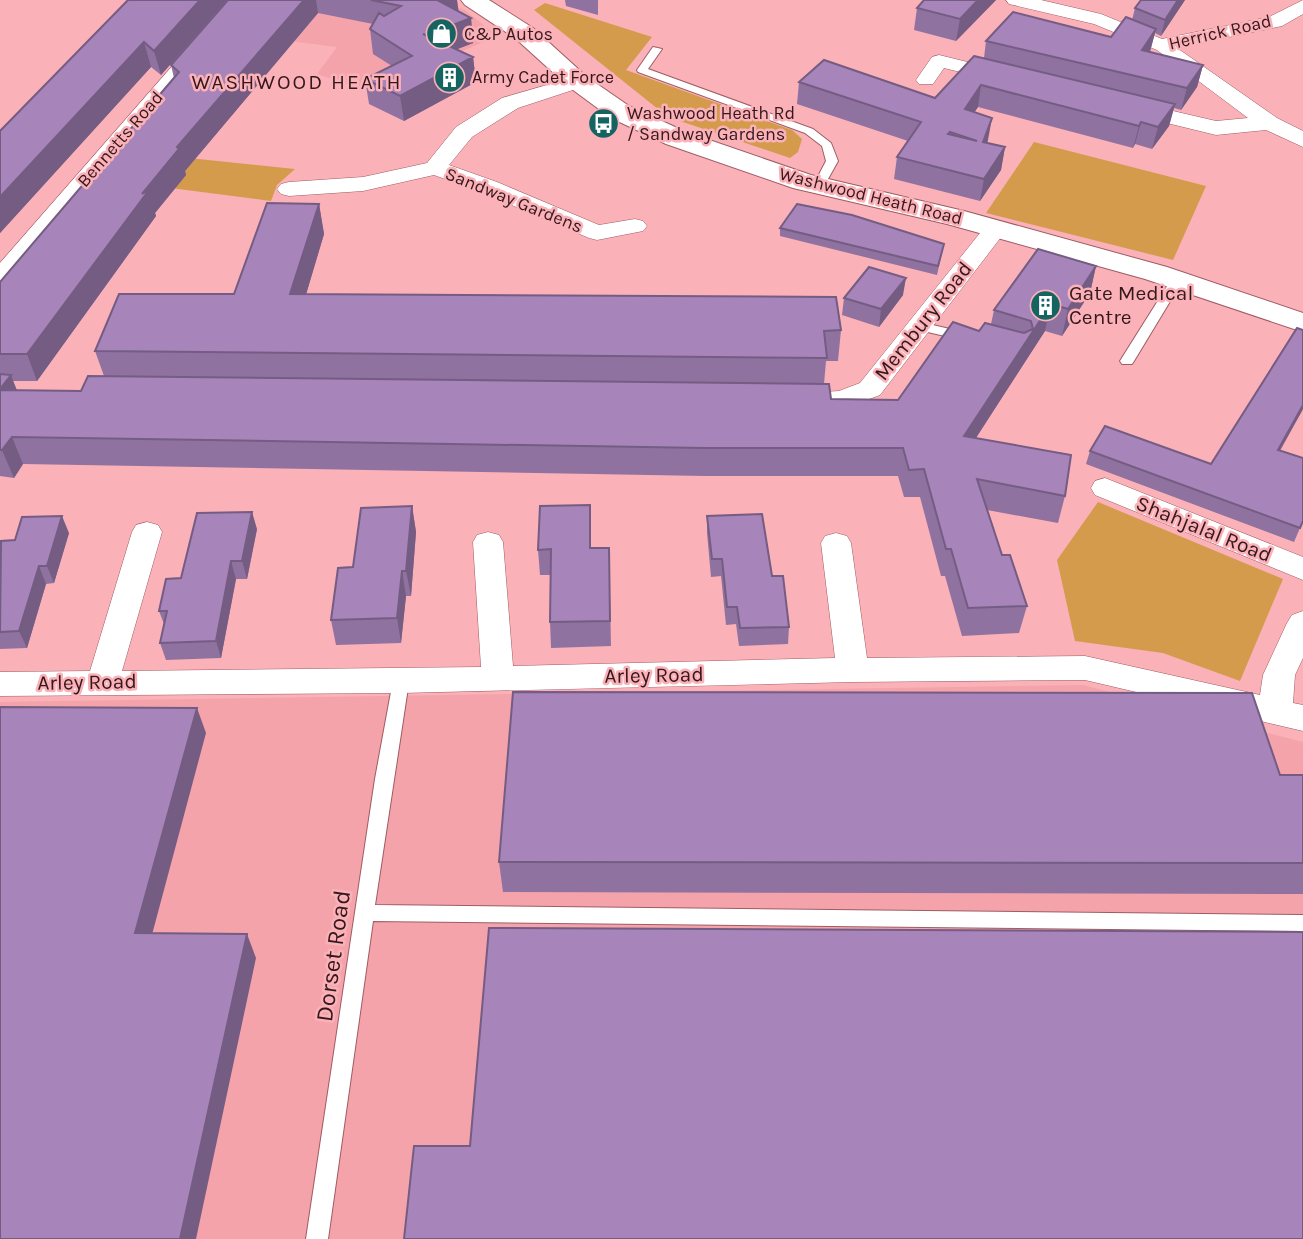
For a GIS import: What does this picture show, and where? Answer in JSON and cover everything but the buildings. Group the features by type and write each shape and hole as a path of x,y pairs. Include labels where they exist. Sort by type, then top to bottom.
{"main road":[{"name":"Washwood Heath Road","path":"473,0 524,33 578,82 620,112 676,138 819,186 996,228 1177,280 1303,323"}],"street":[{"name":"Bennetts Road","path":"0,278 240,0"},
{"name":"Herrick Road","path":"1016,0 1101,20 1160,45 1275,22 1303,6"},
{"path":"1160,45 1269,123 1303,140"},
{"path":"926,80 939,61 1031,83"},
{"name":"Sandway Gardens","path":"435,169 464,132 510,103 578,82"},
{"path":"1110,103 1216,128 1269,123"},
{"name":"Sandway Gardens","path":"299,173 289,189 335,188 435,169 489,187 597,233 635,226"},
{"name":"Membury Road","path":"773,400 842,400 870,389 996,228"},
{"name":"Shahjalal Road","path":"1105,488 1303,569"},
{"path":"103,681 147,532"},
{"path":"488,542 498,679"},
{"path":"836,542 853,670"},
{"path":"1289,715 1279,675 1303,623"},
{"name":"Arley Road","path":"0,684 103,681 401,681 853,670 1085,668 1289,715"}],"lane":[{"path":"657,49 642,70 809,131 827,145 832,161 819,186"},
{"path":"1127,361 1177,280"},
{"path":"920,326 979,341"},
{"name":"Dorset Road","path":"317,1239 401,681"},
{"path":"365,913 1303,923"}],"shaded area":[{"path":"261,0 437,0 465,10 497,36 410,74 395,71 362,89 317,74 337,47 235,34"},
{"path":"545,3 652,37 626,70 792,130 802,139 798,152 790,158 668,117 534,10"},
{"path":"1034,142 1206,186 1173,260 986,213"},
{"path":"131,152 295,169 277,185 271,201 155,186"},
{"path":"1098,502 1283,579 1240,681 1163,653 1075,641 1057,560"},
{"path":"1083,685 1303,742 1303,1239 0,1239 0,702"}],"place":[{"name":"C&P Autos","path":"441,34"},
{"name":"Army Cadet Force","path":"449,77"},
{"name":"Washwood Heath Rd / Sandway Gardens","path":"604,123"},
{"name":"Gate Medical Centre","path":"1046,305"}],"district":[{"name":"WASHWOOD HEATH","path":"297,82"}]}
